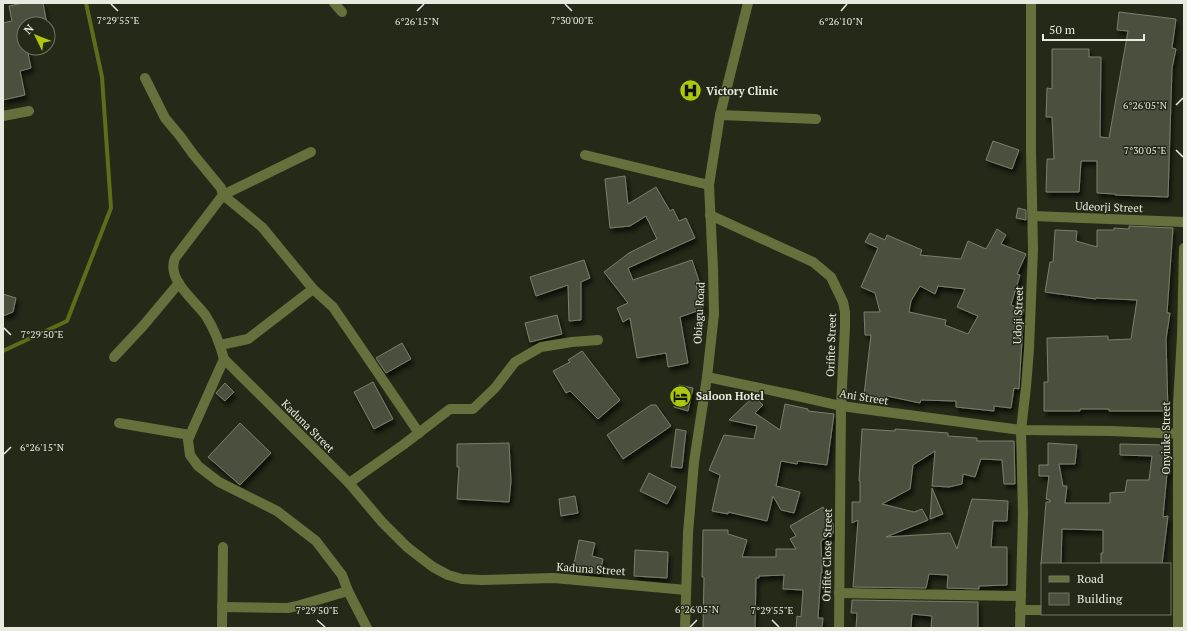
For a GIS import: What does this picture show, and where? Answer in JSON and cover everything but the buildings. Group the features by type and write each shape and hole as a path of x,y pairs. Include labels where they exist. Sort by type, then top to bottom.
{"street":[{"path":"334,3 342,12"},
{"name":"Obiagu Road","path":"685,628 688,533 694,462 714,314 709,185 720,115 748,3"},
{"name":"Udoji Street","path":"1020,628 1023,514 1021,430 1029,349 1033,250 1030,123 1031,3"},
{"path":"145,78 166,118 221,188 223,195 262,227 313,289 333,307 419,433"},
{"path":"3,116 29,111"},
{"path":"720,115 816,118"},
{"path":"223,195 311,152"},
{"path":"585,154 709,185"},
{"name":"Kaduna Street","path":"223,195 175,258 173,264 174,274 205,316 220,345 224,359 349,483 382,522 407,547 432,567 448,575 462,579 482,580 554,578 686,590"},
{"name":"Orifite Street","path":"710,215 813,262 831,278 843,302 845,327 841,406 840,481"},
{"name":"Udeorji Street","path":"1032,216 1184,222"},
{"name":"Onyiuke Street","path":"1178,628 1177,611 1181,434 1178,404 1182,336 1184,248"},
{"path":"114,357 143,326 179,282"},
{"path":"220,345 248,339 313,289"},
{"path":"349,483 450,409 473,409 495,388 516,362 541,347 598,340"},
{"path":"224,359 188,440 190,455 198,466 219,482 277,511 316,542 342,575 348,591 367,628"},
{"name":"Ani Street","path":"706,377 841,406 1021,430 1181,434"},
{"path":"119,423 190,435"},
{"name":"Orifite Close Street","path":"839,628 840,481"},
{"path":"222,628 223,547"},
{"path":"222,607 288,608 348,591"},
{"path":"839,593 1020,596"},
{"path":"1020,610 1041,610"}],"waterway":[{"path":"3,351 67,321 111,208 102,77 86,3"}],"place":[{"name":"Victory Clinic","path":"690,91"},
{"name":"Saloon Hotel","path":"681,396"}]}
